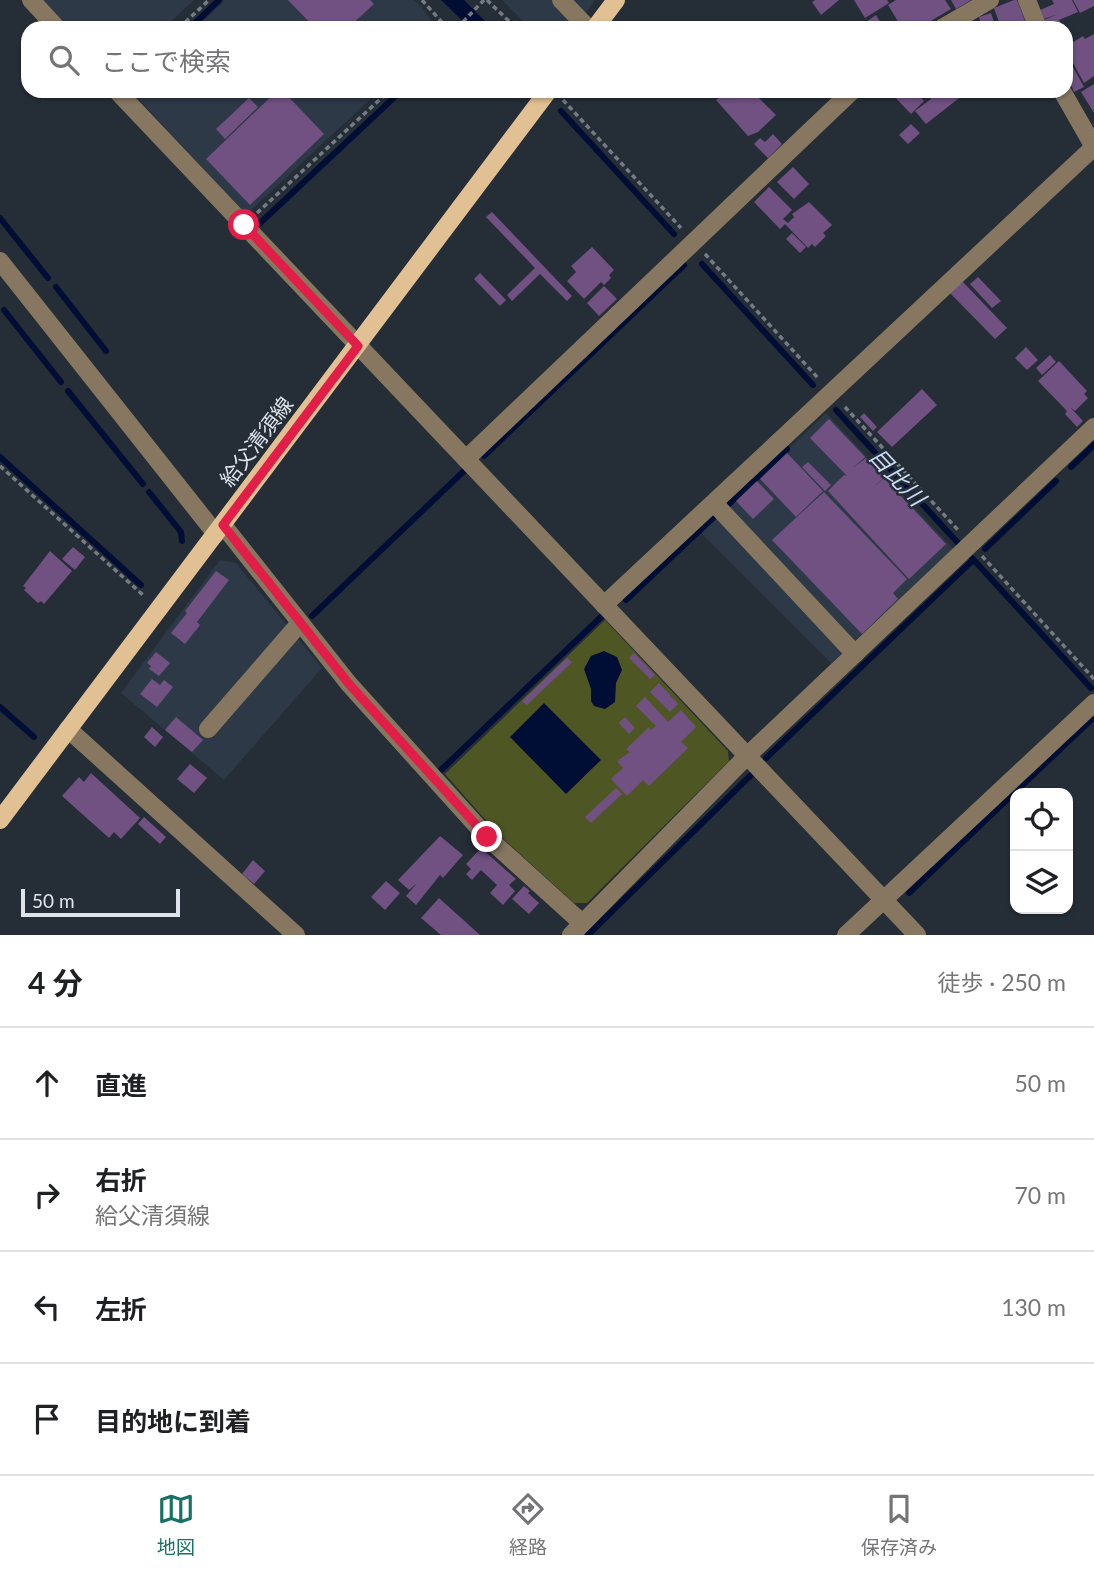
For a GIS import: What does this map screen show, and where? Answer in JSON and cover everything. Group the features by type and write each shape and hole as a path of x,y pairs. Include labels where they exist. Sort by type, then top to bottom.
{"main road":[{"path":"600,21 616,0"},
{"name":"給父清須線","path":"0,820 543,98"}],"street":[{"path":"30,0 50,21"},
{"path":"561,0 581,21"},
{"path":"954,21 990,0"},
{"path":"1027,0 1035,21"},
{"path":"124,98 917,935"},
{"path":"466,459 845,98"},
{"path":"604,605 1094,147 1066,98"},
{"path":"0,261 349,684 487,837 576,929 747,756 1094,427"},
{"path":"714,503 855,654"},
{"path":"208,729 300,622"},
{"path":"846,935 1094,703"},
{"path":"68,729 296,935"}],"path":[{"path":"186,21 209,0"},
{"path":"422,0 441,21"},
{"path":"464,21 486,0 508,21"},
{"path":"244,225 381,98"},
{"path":"0,466 159,610"}],"shaded area":[{"path":"43,0 194,0 172,21 63,21"},
{"path":"225,0 413,0 422,7 431,21 203,21"},
{"path":"502,0 595,0 579,21 523,21"},
{"path":"137,98 371,98 246,215"},
{"path":"826,413 953,549 831,663 701,533"},
{"path":"220,560 236,563 322,668 224,780 121,693"}],"green space":[{"path":"605,620 728,751 729,761 587,903 574,903 496,832 445,774"}],"water":[{"path":"441,0 464,0 485,21 463,21"},
{"path":"604,651 617,657 622,670 616,683 615,702 605,709 594,706 591,701 591,689 584,669 591,656"},
{"path":"544,703 601,760 566,794 510,737"}],"building":[{"path":"288,0 370,0 374,4 356,21 308,21"},
{"path":"839,0 821,15 812,2"},
{"path":"854,0 887,0 889,3 865,18"},
{"path":"896,0 945,0 951,9 931,21 898,21 888,5"},
{"path":"951,0 971,0 956,9"},
{"path":"1017,0 1025,21 999,21 994,8"},
{"path":"1052,0 1072,0 1078,12 1060,21 1044,21 1058,14 1044,19 1040,10 1054,4"},
{"path":"1073,0 1094,0 1094,6 1080,13"},
{"path":"991,13 994,21 980,21 979,17"},
{"path":"876,15 880,21 867,21"},
{"path":"1094,34 1094,76 1084,83 1073,63 1073,42 1083,36 1085,39"},
{"path":"1073,67 1084,87 1074,92 1073,90"},
{"path":"1094,84 1094,113 1081,92"},
{"path":"249,98 258,107 225,139 216,129"},
{"path":"270,98 290,98 324,134 250,205 206,159"},
{"path":"759,98 776,115 758,132 748,136 716,100"},
{"path":"896,98 921,98 924,101 911,114"},
{"path":"959,98 926,124 915,111 931,99"},
{"path":"911,124 920,133 908,144 899,135"},
{"path":"773,134 782,144 768,158 754,144 760,138 765,142"},
{"path":"793,167 809,184 794,199 777,182"},
{"path":"769,187 792,210 783,219 788,223 794,217 792,214 809,202 832,225 823,233 826,236 815,247 812,244 808,248 785,224 780,229 754,202"},
{"path":"492,212 572,296 567,301 540,274 512,301 507,295 535,268 486,217"},
{"path":"792,233 806,247 800,253 786,239"},
{"path":"592,247 614,270 604,285 601,282 584,299 567,281 576,272 571,266"},
{"path":"480,273 506,300 500,306 474,279"},
{"path":"978,277 1001,301 992,308 970,284"},
{"path":"962,281 1007,328 995,339 950,293"},
{"path":"604,286 617,299 599,316 587,303"},
{"path":"1026,347 1038,360 1027,370 1015,358"},
{"path":"1050,355 1056,362 1042,375 1036,368"},
{"path":"1059,361 1087,391 1084,394 1088,398 1075,411 1070,407 1083,421 1077,427 1065,414 1067,411 1038,381"},
{"path":"922,389 937,405 892,447 877,432"},
{"path":"864,413 877,427 873,431 860,417"},
{"path":"829,419 865,457 853,468 866,458 884,477 874,487 884,478 946,544 909,579 828,491 844,475 847,476 810,438"},
{"path":"787,453 823,491 796,517 760,479"},
{"path":"808,462 831,485 825,491 802,467"},
{"path":"757,481 774,499 753,519 736,501"},
{"path":"824,492 907,579 893,593 898,599 862,634 772,540"},
{"path":"73,547 85,557 75,570 62,559"},
{"path":"50,551 72,571 44,604 41,601 38,603 23,586"},
{"path":"216,571 229,580 197,622 200,625 185,644 171,633"},
{"path":"156,652 170,663 159,676 149,669 151,666 147,663"},
{"path":"634,653 655,675 650,679 629,658"},
{"path":"567,658 572,662 527,705 522,701"},
{"path":"152,679 160,685 164,680 173,687 157,707 140,694"},
{"path":"659,683 678,704 670,712 650,692"},
{"path":"645,697 668,722 681,710 696,727 681,742 688,748 649,786 643,780 627,796 611,779 623,768 617,761 630,752 626,749 649,727 651,730 656,726 636,706"},
{"path":"176,717 203,740 192,752 165,730"},
{"path":"625,717 635,728 629,734 619,723"},
{"path":"152,727 163,737 155,747 144,737"},
{"path":"190,764 207,778 194,793 177,779"},
{"path":"91,773 140,818 121,839 114,832 109,838 62,796 79,777 84,782"},
{"path":"616,788 622,794 591,823 585,817"},
{"path":"144,817 166,837 160,844 138,824"},
{"path":"440,836 463,855 443,878 440,875 416,905 406,896 417,883 409,890 398,880"},
{"path":"481,848 516,879 509,885 515,891 503,905 490,893 497,885 481,870 472,880 466,874 471,869 466,864"},
{"path":"253,860 265,871 254,884 242,874"},
{"path":"386,881 400,893 385,910 371,897"},
{"path":"524,886 539,903 529,914 512,899"},
{"path":"439,898 480,935 441,935 421,918"}],"waterway":[{"path":"197,21 219,0"},
{"path":"258,225 394,98"},
{"name":"目比川","path":"561,111 674,234"},
{"path":"0,218 48,278"},
{"name":"目比川","path":"702,264 813,385"},
{"path":"484,456 684,265"},
{"path":"56,287 106,351"},
{"path":"4,310 61,382"},
{"path":"68,391 143,484"},
{"name":"目比川","path":"836,410 958,543"},
{"path":"1071,467 1094,445"},
{"path":"728,505 787,449"},
{"path":"0,457 141,585"},
{"path":"312,616 465,470"},
{"path":"985,549 1056,481"},
{"path":"149,492 181,532 182,541"},
{"path":"626,600 714,517"},
{"name":"目比川","path":"972,558 1091,688"},
{"path":"766,758 973,560"},
{"path":"441,770 602,616"},
{"path":"0,707 34,737"},
{"path":"909,893 1094,717"},
{"path":"588,935 751,775"}],"route":[{"path":"244,225 358,346 223,525 349,684 487,837"}]}
